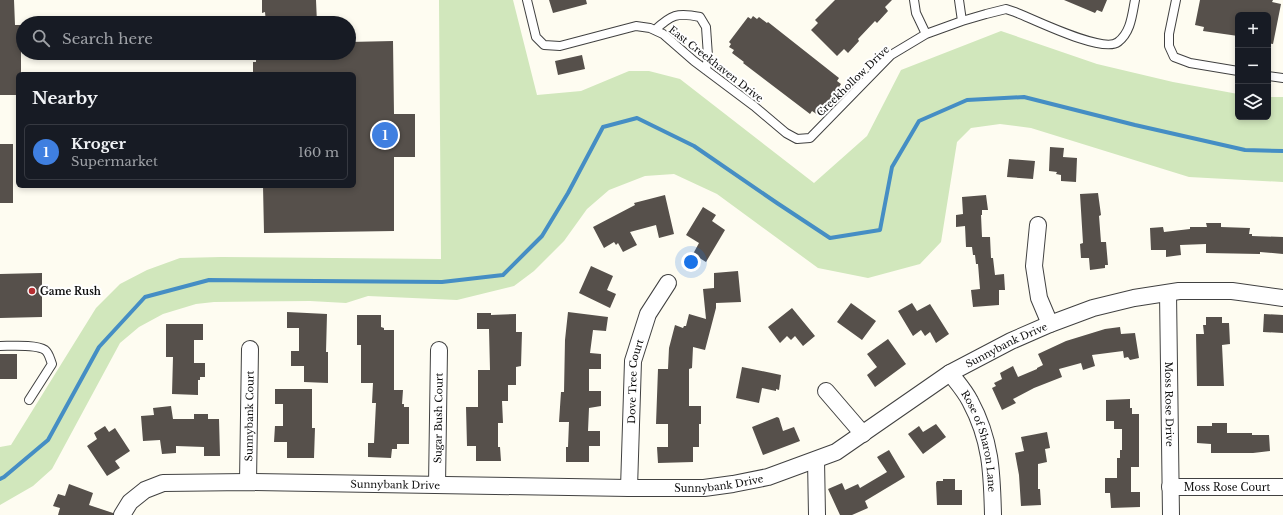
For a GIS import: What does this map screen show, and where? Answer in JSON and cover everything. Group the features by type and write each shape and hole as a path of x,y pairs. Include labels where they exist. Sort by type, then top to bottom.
{"street":[{"path":"1038,225 1034,266 1039,298 1050,324"},
{"name":"Dove Tree Court","path":"629,488 633,361 648,314 668,283"},
{"name":"Sunnybank Drive","path":"122,515 130,502 145,490 163,483 248,482 629,488 704,488 733,484 768,477 836,452 950,373 1011,341 1050,324 1093,308 1134,298 1179,291 1232,291 1283,298"},
{"name":"Moss Rose Drive","path":"1168,293 1171,515"},
{"name":"Sunnybank Court","path":"248,482 250,349"},
{"name":"Sugar Bush Court","path":"438,485 440,350"},
{"name":"Rose of Sharon Lane","path":"950,373 970,400 987,441 992,470 993,515"},
{"path":"826,391 863,434"},
{"path":"816,460 817,515"},
{"name":"Moss Rose Court","path":"1170,486 1283,487"}],"lane":[{"name":"East Creekhaven Drive","path":"527,0 536,37 544,45 560,46 636,26 650,28 663,34 706,70 754,106 786,134 797,139"},
{"path":"914,0 916,13 926,34"},
{"path":"959,0 962,21"},
{"name":"Creekhollow Drive","path":"797,139 810,138 858,87 891,56 926,34 962,21 1006,9 1076,38 1105,45 1118,42 1129,29 1134,0"},
{"path":"1176,0 1168,34 1169,46 1174,57 1190,63 1235,70"},
{"path":"655,30 668,18 688,15 700,17 706,27 708,56 706,70"},
{"path":"1271,76 1283,78"},
{"path":"0,346 30,346 44,349 49,355 52,364 30,400"}],"green space":[{"path":"439,0 513,0 537,95 581,91 629,71 649,71 680,79 814,183 867,136 901,70 1001,31 1097,64 1173,82 1235,93 1235,120 1271,120 1271,97 1283,97 1283,182 1189,177 1031,128 1000,124 971,128 957,142 941,242 920,264 868,278 818,268 717,194 674,174 645,176 609,190 587,209 564,241 534,271 514,286 457,300 368,296 346,303 310,301 214,302 196,304 163,314 139,327 120,343 52,469 33,486 0,505 0,447 11,445 96,308 120,284 147,270 180,258 441,259"}],"building":[{"path":"0,0 14,0 16,60 21,60 21,72 16,72 16,95 0,95"},
{"path":"262,0 316,0 317,16 265,16 265,12 262,13"},
{"path":"549,0 586,0 587,4 553,13"},
{"path":"835,0 892,0 885,7 888,11 877,23 875,21 858,39 859,41 848,53 844,49 837,56 811,30 818,23 815,20"},
{"path":"1064,0 1107,0 1102,12 1097,10 1095,13"},
{"path":"1200,0 1273,0 1272,2 1281,4 1273,44 1271,44 1271,12 1235,12 1235,36 1203,31 1204,27 1195,25"},
{"path":"753,16 757,19 759,17 767,23 768,22 839,78 837,81 841,84 839,87 841,88 822,114 820,112 818,115 812,111 810,114 732,53 734,50 729,47 731,44 729,42 748,17 751,19"},
{"path":"393,41 394,114 415,114 415,157 394,157 394,231 264,233 263,188 356,188 356,72 253,72 253,62 256,62 256,60 356,60 356,42"},
{"path":"582,55 585,69 558,75 555,61"},
{"path":"0,144 13,144 13,203 0,203"},
{"path":"1050,147 1064,148 1063,157 1077,158 1076,182 1061,181 1061,175 1056,174 1057,172 1049,171"},
{"path":"1009,159 1035,161 1033,179 1007,177"},
{"path":"1098,193 1101,215 1099,216 1101,242 1106,242 1108,265 1105,265 1105,268 1090,270 1089,258 1081,258 1080,244 1083,243 1080,194"},
{"path":"665,195 674,234 659,238 656,225 630,232 637,245 623,252 618,243 616,245 614,242 604,248 593,227 635,205 634,203"},
{"path":"986,195 988,210 982,210 982,237 990,237 991,258 993,258 995,275 1004,274 1005,290 999,290 999,305 973,307 971,290 980,289 978,264 976,264 972,247 966,247 965,226 956,227 956,215 963,214 962,197"},
{"path":"703,207 716,215 712,221 725,230 706,262 693,254 699,243 686,235"},
{"path":"1206,223 1221,223 1221,227 1250,228 1249,234 1252,234 1252,236 1283,237 1283,254 1260,252 1260,254 1206,253 1206,244 1180,245 1181,255 1166,257 1166,250 1151,250 1150,228 1163,227 1164,232 1190,229 1190,227 1207,227"},
{"path":"591,266 613,276 607,290 616,294 610,308 579,293"},
{"path":"738,271 741,302 716,303 705,350 693,347 692,368 689,369 689,406 701,406 701,424 699,424 699,447 693,447 693,462 658,463 657,447 668,447 668,424 656,424 658,369 668,369 669,348 675,325 683,328 686,326 689,314 706,319 703,289 714,288 714,273"},
{"path":"42,273 42,317 0,318 0,274"},
{"path":"851,303 876,321 862,340 837,322"},
{"path":"912,303 917,311 930,304 949,334 936,343 930,332 925,336 921,330 913,336 898,311"},
{"path":"792,308 815,336 803,346 795,336 791,340 787,336 780,343 768,327"},
{"path":"287,312 327,314 326,352 328,352 328,383 304,382 304,366 291,366 291,351 299,351 299,328 287,328"},
{"path":"568,312 608,317 606,331 593,330 590,353 601,354 601,369 589,369 589,391 601,391 601,406 589,408 588,431 600,431 600,446 589,446 589,462 566,462 569,422 559,422 561,392 564,392 565,340"},
{"path":"477,313 491,313 491,315 516,314 516,332 522,332 521,366 516,367 516,385 508,385 508,401 502,401 503,423 498,423 498,447 500,447 501,461 476,461 476,446 467,446 466,407 478,407 478,370 490,370 489,329 477,329"},
{"path":"1264,314 1283,315 1283,333 1263,332"},
{"path":"357,315 381,315 381,327 384,328 384,330 394,330 394,390 403,390 402,404 404,404 404,407 409,407 409,444 397,444 397,449 392,449 391,458 368,457 368,443 374,443 376,403 372,403 373,383 361,383 361,345 357,345"},
{"path":"1206,317 1222,317 1222,323 1229,323 1230,344 1222,345 1224,386 1197,386 1196,334 1204,334 1203,325 1206,325"},
{"path":"166,324 203,324 203,340 194,340 194,363 205,363 205,377 200,377 200,380 198,380 198,395 172,394 173,357 166,357"},
{"path":"1120,327 1121,334 1135,333 1139,358 1130,360 1128,357 1124,358 1123,351 1092,355 1095,366 1083,370 1081,363 1059,369 1062,377 1034,388 1013,399 1016,403 1002,410 992,388 996,386 994,383 1002,379 1000,373 1013,366 1018,377 1043,365 1038,354 1066,341 1105,329"},
{"path":"888,339 906,364 875,387 867,375 877,367 867,354"},
{"path":"0,354 17,354 17,379 0,379"},
{"path":"742,367 781,375 779,390 776,389 776,391 762,388 759,403 736,398"},
{"path":"275,389 312,389 312,428 315,428 314,458 287,458 287,442 274,442 275,426 283,426 283,404 275,404"},
{"path":"1130,399 1132,414 1139,414 1139,467 1131,467 1131,492 1140,492 1140,507 1111,508 1110,493 1105,493 1105,478 1117,478 1117,458 1120,458 1120,450 1122,450 1122,429 1114,429 1114,421 1106,421 1106,400"},
{"path":"171,406 173,419 194,419 194,414 208,414 208,419 219,419 220,456 204,456 204,447 176,446 176,453 162,454 160,440 143,441 141,416 154,415 153,408"},
{"path":"777,417 779,418 783,431 794,427 800,441 763,455 752,427"},
{"path":"1212,423 1227,423 1227,433 1269,435 1270,451 1253,453 1211,453 1211,444 1197,443 1197,426 1212,426"},
{"path":"936,424 946,437 923,454 908,434 919,426 923,432"},
{"path":"105,426 109,432 115,428 130,451 115,461 120,468 107,476 87,446 97,439 94,433"},
{"path":"1047,432 1050,448 1045,449 1047,462 1038,464 1038,489 1040,489 1041,505 1021,506 1019,475 1015,453 1024,451 1021,437"},
{"path":"889,450 905,477 865,501 868,508 852,515 840,515 828,489 842,483 845,490 858,484 860,488 887,472 877,457"},
{"path":"943,479 955,479 955,490 962,490 962,505 937,505 936,483 937,481 943,481"},
{"path":"69,484 93,493 89,505 113,513 113,515 58,515 60,508 53,506 58,494 65,496"}],"waterway":[{"path":"0,479 48,440 99,347 145,297 209,280 442,282 503,275 542,236 568,193 603,127 637,118 694,146 830,238 880,230 892,167 919,121 967,100 1024,97 1135,125 1245,150 1283,151"}],"place":[{"name":"Kroger","path":"385,135"},
{"name":"Game Rush","path":"32,291"}]}
